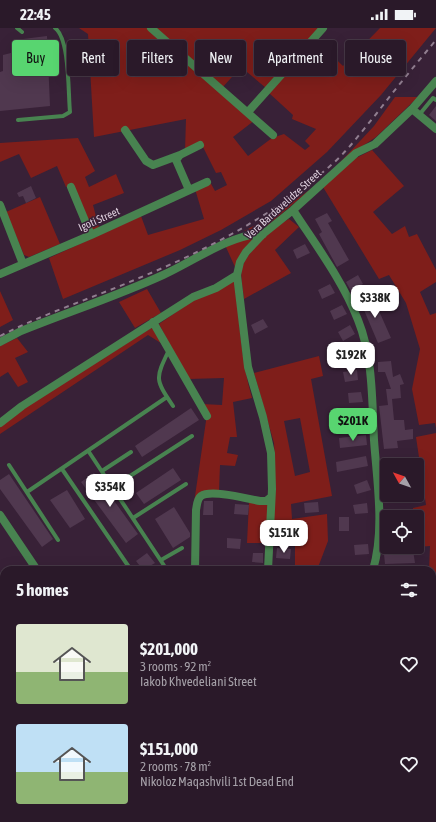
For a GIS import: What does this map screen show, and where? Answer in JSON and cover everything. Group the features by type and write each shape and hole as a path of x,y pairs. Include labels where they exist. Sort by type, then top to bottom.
{"street":[{"path":"151,28 273,135"},
{"path":"248,112 323,28"},
{"name":"Vera Bardavelidze Street","path":"237,275 243,257 263,234 293,210 356,153 375,144 412,109 436,81"},
{"path":"412,109 436,129"},
{"path":"125,130 146,161 153,165 180,155 200,145"},
{"path":"180,155 176,160 176,164 189,190"},
{"name":"Igoti Street","path":"0,274 92,235 207,182"},
{"path":"71,187 92,235"},
{"path":"0,204 23,264"},
{"path":"293,210 332,269 358,319 368,350 379,509 377,556 374,566"},
{"path":"0,342 21,331 162,275 237,238 254,234 263,234"},
{"path":"0,423 22,406 194,297 216,288 237,275 248,367 270,443 272,489 270,496 268,566"},
{"path":"154,322 207,416"},
{"path":"195,566 196,510 197,501 202,495 223,494 260,501 266,501 270,496"},
{"path":"0,515 34,566"}],"lane":[{"path":"17,28 22,32"},
{"path":"18,120 63,116 70,112 65,43 59,31 55,28"},
{"path":"419,115 433,98 436,100"},
{"path":"169,350 159,372 158,380 173,406"},
{"path":"27,492 89,452 167,398"},
{"path":"113,487 192,436"},
{"path":"89,452 165,566"},
{"path":"102,471 132,452"},
{"path":"9,465 58,540"},
{"path":"62,469 128,566"},
{"path":"133,518 186,484"},
{"path":"161,560 182,548"}],"shaded area":[{"path":"79,28 149,28 163,40 127,40 127,76 187,76 187,61 195,68 195,76 204,76 255,120 233,137 248,156 272,138 284,134 305,150 310,146 305,141 316,129 292,119 293,115 269,93 284,76 337,76 337,60 343,66 345,64 345,76 397,76 381,95 327,152 271,201 221,230 180,250 63,299 49,258 141,216 148,235 204,219 195,189 210,182 215,191 227,185 221,172 216,173 201,143 185,151 186,119 94,137 90,76 119,76 119,40 88,40 88,34"},
{"path":"155,28 320,28 309,40 254,40 254,76 277,76 266,88 246,71 246,40 195,40 195,64 187,57 187,40 168,40"},
{"path":"380,28 436,28 406,65 406,40 368,40"},
{"path":"209,76 233,76 222,88"},
{"path":"395,97 418,97 376,137 355,151 333,170 374,126"},
{"path":"78,138 95,171 85,177 89,187 116,174 124,193 93,205 99,228 93,231 71,185 66,187 57,166 31,178 19,154 0,162 0,143"},
{"path":"372,150 404,186 373,212 392,234 405,226 409,237 417,234 436,270 436,282 420,292 430,315 436,313 436,428 435,423 419,425 412,389 420,349 406,303 389,275 379,279 323,187 354,159"},
{"path":"312,188 267,226 244,231 276,214"},
{"path":"40,197 60,244 29,257 24,255 6,212"},
{"path":"289,219 299,227 275,250 291,273 244,299 241,276 242,268 245,262 255,247 262,240 276,227"},
{"path":"252,236 253,239 235,267 225,245"},
{"path":"234,281 236,283 239,327 243,355 252,398 233,402 237,437 230,437 227,453 238,455 235,466 220,465 219,491 194,503 206,421 202,404 222,405 224,378 188,379 159,324 195,299"},
{"path":"147,289 161,313 135,328 119,302"},
{"path":"0,291 13,320 0,327"},
{"path":"151,328 155,329 164,345 148,335 0,434 0,426 21,410"},
{"path":"17,338 28,352 15,358 28,382 18,387 8,372 0,377 0,346"},
{"path":"319,356 323,376 311,379 332,496 291,504 292,519 327,514 328,541 319,566 295,566 295,545 271,544 275,462 274,443 254,373","holes":["300,418 310,472 295,476 284,421"]},
{"path":"436,433 436,566 429,566 430,546 424,546 424,510 413,510 413,508 426,505 424,491 424,458 419,458 416,437"},
{"path":"249,502 268,504 267,543 247,543"}],"building":[{"path":"47,36 47,40 23,40"},
{"path":"11,53 12,76 49,76 50,106 0,111 0,72 3,71 3,55"},
{"path":"436,106 436,121 429,115"},
{"path":"31,186 36,198 26,203 23,196 19,197 17,193"},
{"path":"327,213 332,221 328,223 349,260 337,267 319,234 322,232 315,219"},
{"path":"305,244 310,253 297,259 293,250"},
{"path":"358,275 363,284 351,291 346,282"},
{"path":"330,284 335,293 322,299 318,290"},
{"path":"369,296 379,311 391,338 378,343 364,310 362,311 357,302"},
{"path":"342,305 347,314 334,320 330,311"},
{"path":"263,319 268,327 255,334 251,325"},
{"path":"350,325 355,334 343,341 338,332"},
{"path":"358,347 360,357 346,359 345,349"},
{"path":"391,361 393,377 400,374 404,384 400,385 401,398 392,399 394,420 404,420 405,430 413,429 413,439 397,441 398,448 384,449 379,406 388,405 386,389 391,389 385,372 378,372 378,362"},
{"path":"357,370 358,380 345,382 343,372"},
{"path":"361,392 363,402 349,403 348,393"},
{"path":"191,408 199,420 142,457 135,446"},
{"path":"364,413 366,423 352,425 351,415"},
{"path":"366,435 367,445 340,448 339,438"},
{"path":"366,456 368,466 337,472 336,462"},
{"path":"173,468 181,480 144,504 136,493"},
{"path":"94,473 138,534 126,543 81,482"},
{"path":"9,474 53,539 42,547 0,489 0,480"},
{"path":"367,480 371,490 357,494 354,485"},
{"path":"67,490 85,519 70,528 50,500"},
{"path":"204,501 213,501 213,515 203,515"},
{"path":"318,502 319,512 305,513 304,503"},
{"path":"367,503 368,513 355,514 353,505"},
{"path":"235,504 249,505 248,515 234,514"},
{"path":"174,507 190,533 190,537 173,548 155,519"},
{"path":"339,517 349,517 349,531 339,531"},
{"path":"227,538 241,539 240,549 227,548"},
{"path":"368,544 369,554 355,555 354,545"},
{"path":"277,548 291,549 290,559 276,558"},
{"path":"147,553 155,563 150,566 140,566 136,561"},
{"path":"253,553 263,553 263,563 252,562"},
{"path":"384,554 414,554 415,563 385,564"}],"railway":[{"path":"0,336 34,320 190,256 239,230 286,201 342,155 436,40"}]}
